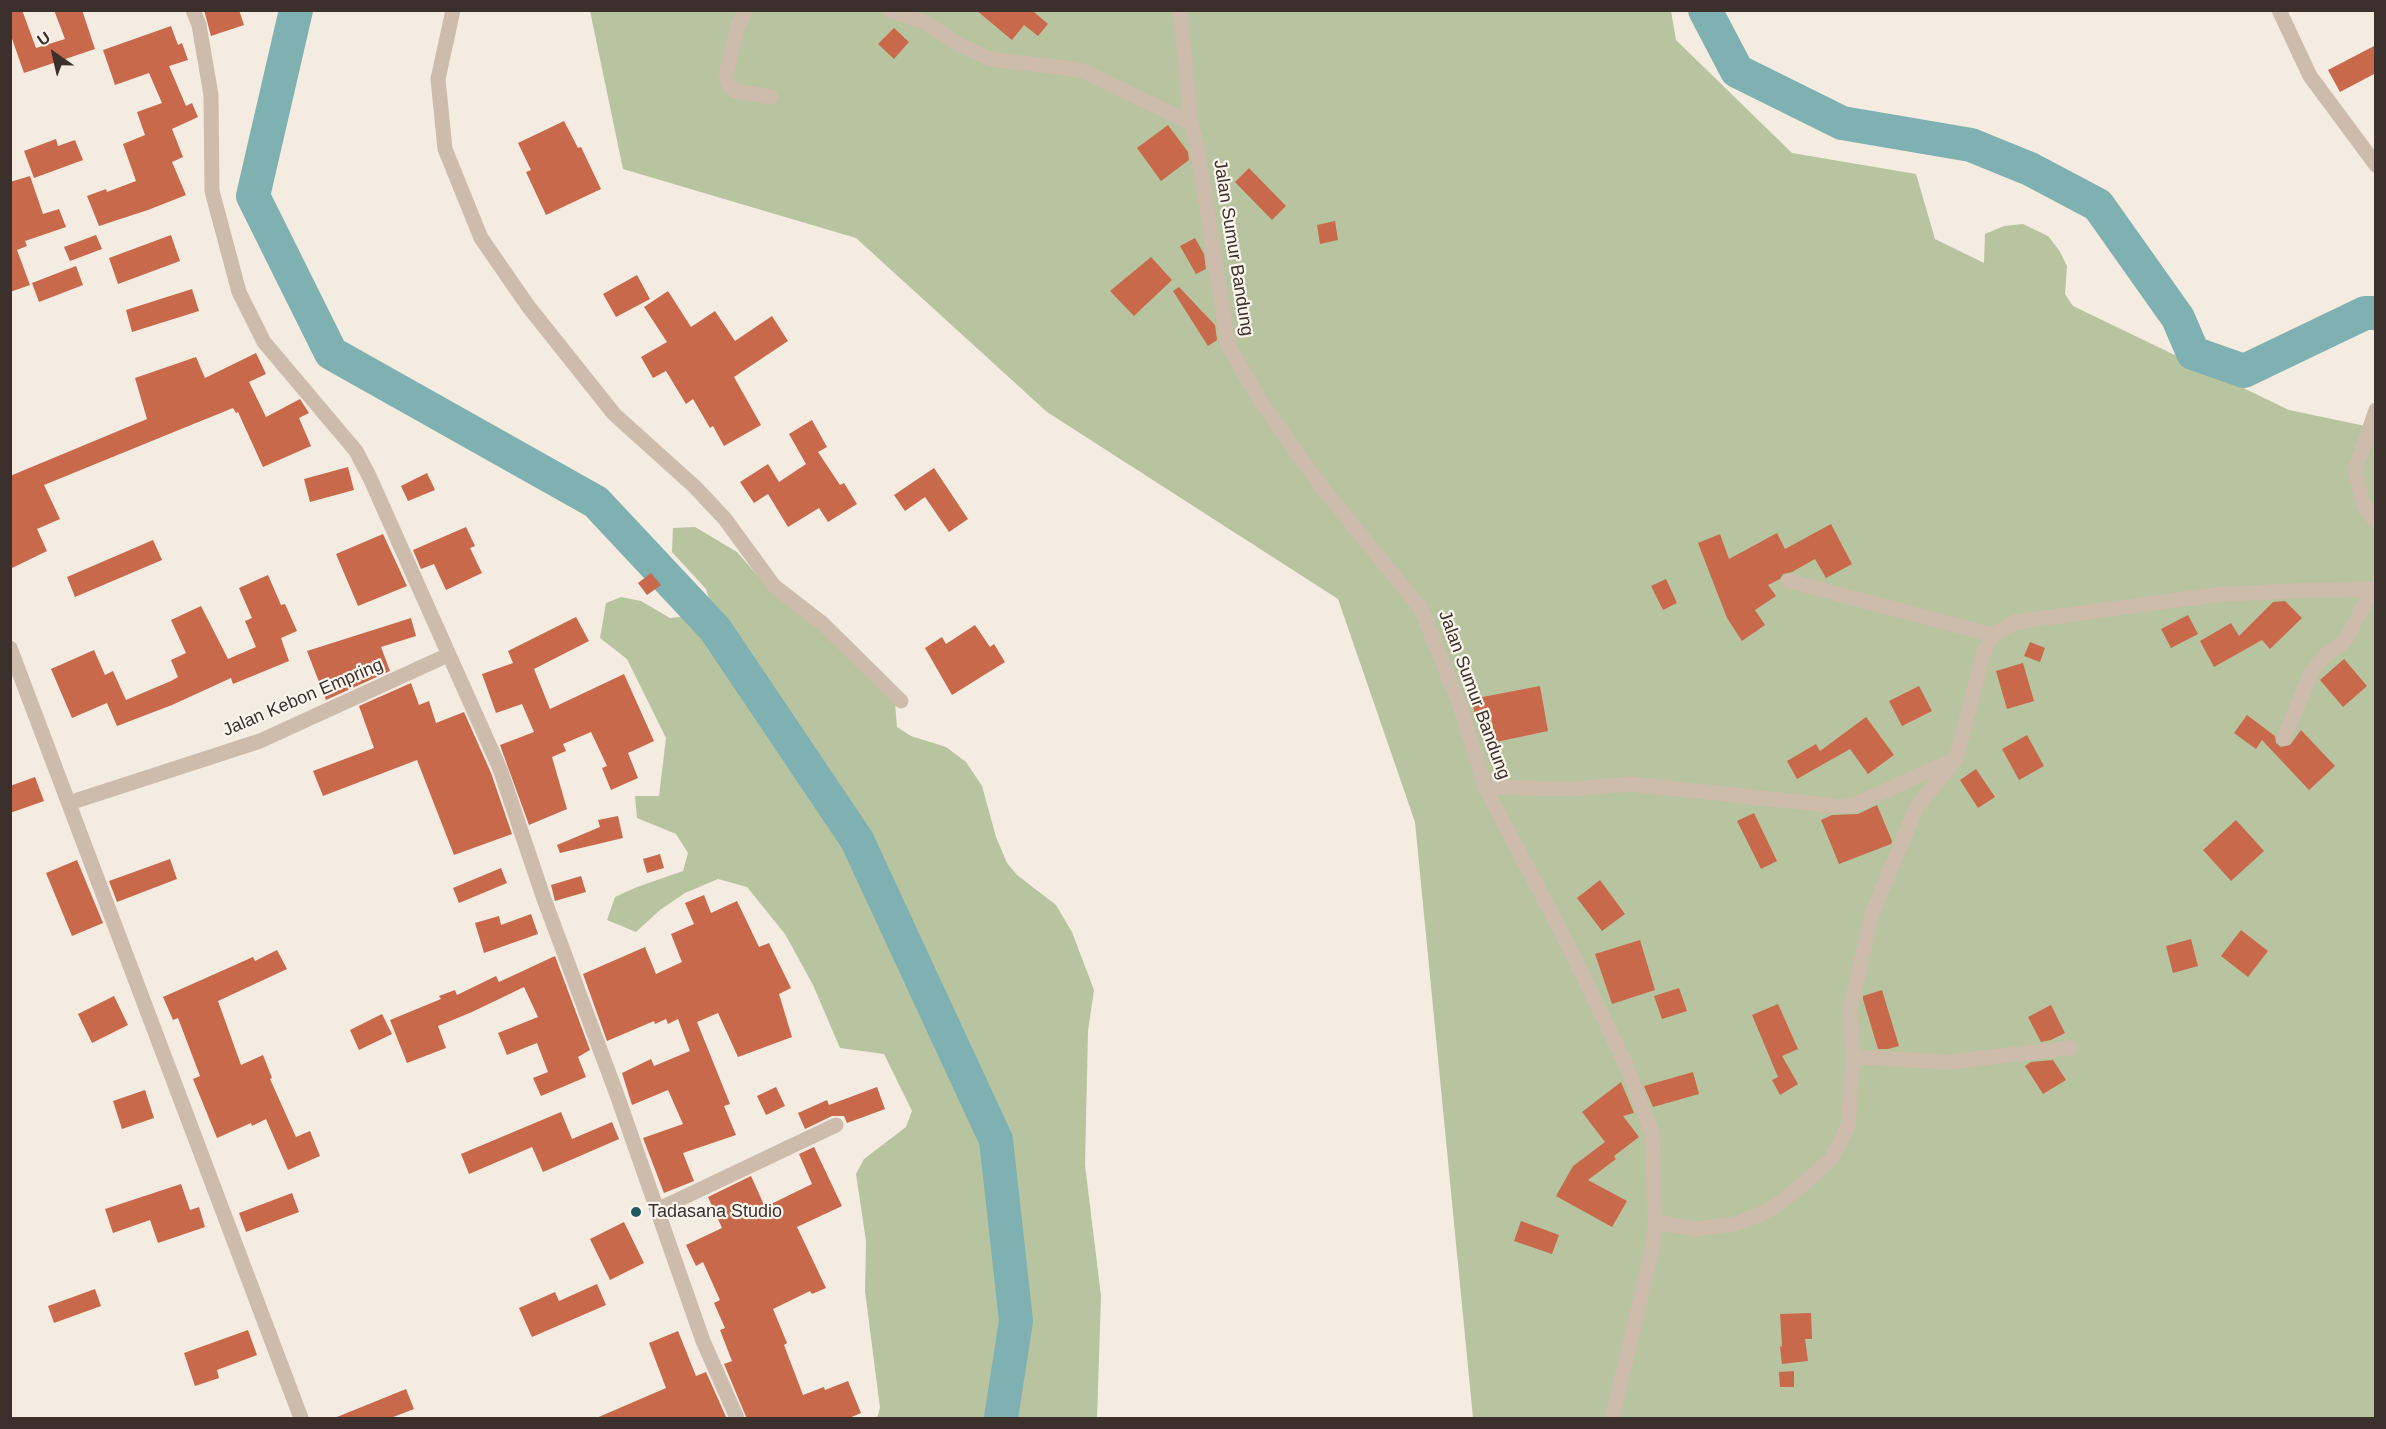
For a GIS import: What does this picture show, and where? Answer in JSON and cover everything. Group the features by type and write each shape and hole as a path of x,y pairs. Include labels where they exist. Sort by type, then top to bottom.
{"street":[{"path":"193,10 199,25 211,95 212,190 238,292 264,342 356,451 500,769 544,899 617,1095 703,1341 737,1419"},
{"path":"453,10 438,79 445,149 481,238 528,306 614,414 695,487 725,519 774,586 823,624 901,701"},
{"path":"746,10 738,25 726,75 727,81 736,92 771,97"},
{"path":"889,10 924,22 962,46 990,59 1081,70 1191,123"},
{"name":"Jalan Sumur Bandung","path":"1180,10 1191,123 1198,152 1228,345 1259,399 1317,481 1421,609 1461,709 1485,787 1569,947 1641,1100 1652,1133 1655,1222 1652,1250 1612,1419"},
{"path":"2279,10 2310,76 2376,165"},
{"path":"2376,410 2355,470 2363,504 2376,522"},
{"path":"1789,581 1993,635"},
{"path":"1655,1222 1696,1229 1735,1224 1768,1211 1799,1188 1832,1158 1848,1126 1853,1057 1850,1010 1872,914 1916,808 1956,759 1984,651 1993,635 2015,622 2214,595 2374,589"},
{"path":"2284,738 2317,663 2344,642 2374,589"},
{"path":"10,648 301,1419"},
{"name":"Jalan Kebon Empring","path":"69,803 260,741 448,655"},
{"path":"1485,787 1572,789 1631,783 1836,806 1854,805 1956,759"},
{"path":"1853,1057 1949,1062 2070,1048"},
{"path":"657,1210 836,1125"}],"green space":[{"path":"590,11 1671,11 1676,40 1792,153 1916,174 1935,239 1984,263 1985,234 2004,226 2023,224 2048,236 2059,250 2067,266 2065,294 2073,306 2289,410 2375,428 2375,1418 1473,1418 1415,822 1338,599 1047,412 856,238 623,169"},
{"path":"695,527 737,552 770,590 819,628 895,703 897,727 911,736 946,747 966,762 982,786 996,837 1007,863 1017,875 1056,905 1072,932 1094,990 1088,1031 1085,1165 1101,1296 1097,1418 877,1418 880,1408 865,1291 866,1241 856,1174 864,1159 906,1127 912,1111 884,1054 840,1048 813,985 785,934 747,887 718,879 685,893 660,910 636,932 607,920 615,897 683,871 688,853 676,834 637,818 635,796 659,796 666,738 627,659 600,638 606,603 621,597 641,601 670,618 691,616 712,608 706,589 672,552 673,528"}],"building":[{"path":"10,10 22,10 36,48 65,39 54,10 82,10 95,49 24,73 10,33"},
{"path":"204,10 239,10 244,25 211,36"},
{"path":"976,10 1036,10 1034,12 1048,24 1038,36 1024,25 1012,40"},
{"path":"171,26 178,45 182,43 188,60 169,66 186,106 192,103 198,117 172,129 183,157 172,162 186,195 99,226 87,196 106,189 107,192 136,181 123,144 145,135 137,112 162,103 149,73 115,85 103,50"},
{"path":"894,28 909,42 894,59 878,44"},
{"path":"2376,45 2376,73 2340,92 2328,70"},
{"path":"564,121 578,148 581,147 601,189 546,215 526,172 531,170 518,143"},
{"path":"1168,125 1188,152 1189,160 1161,181 1137,148"},
{"path":"56,139 58,146 75,140 83,160 34,178 24,151"},
{"path":"1249,168 1286,206 1272,220 1235,182"},
{"path":"30,176 43,214 59,209 66,227 25,241 27,246 17,250 30,285 10,292 10,182"},
{"path":"1335,221 1338,240 1320,244 1317,225"},
{"path":"96,235 102,249 70,261 64,247"},
{"path":"171,235 180,261 118,284 109,258"},
{"path":"1195,238 1204,254 1206,269 1196,274 1180,246"},
{"path":"1151,257 1172,280 1134,316 1110,291"},
{"path":"76,266 83,285 39,302 32,283"},
{"path":"637,275 650,299 616,317 603,294"},
{"path":"1179,287 1215,325 1217,340 1208,346 1173,291"},
{"path":"192,289 199,311 132,332 126,310"},
{"path":"668,291 691,327 715,311 735,341 772,316 788,341 734,377 761,425 724,446 713,426 710,428 693,399 686,404 666,371 653,378 641,357 667,342 644,307"},
{"path":"256,353 266,374 249,382 266,417 300,399 309,413 299,418 311,446 263,467 238,412 236,413 233,408 44,485 60,519 37,529 47,551 10,569 10,476 147,419 135,378 196,357 205,378"},
{"path":"812,420 827,447 818,452 840,485 844,483 857,504 828,522 819,508 788,527 768,494 754,503 740,482 768,464 779,482 806,464 789,434"},
{"path":"348,467 354,490 310,502 304,479"},
{"path":"934,468 968,519 949,532 925,497 905,511 894,495"},
{"path":"427,473 435,490 408,501 401,486"},
{"path":"1831,524 1852,564 1826,578 1815,559 1792,572 1783,574 1780,579 1768,585 1776,596 1755,610 1765,625 1742,641 1727,618 1698,543 1720,534 1729,559 1777,533 1785,549"},
{"path":"466,527 475,546 470,548 482,573 446,590 434,564 421,569 413,550"},
{"path":"383,534 407,586 358,606 336,554"},
{"path":"153,540 162,560 75,597 67,577"},
{"path":"651,573 661,585 647,595 638,583"},
{"path":"268,575 281,605 285,604 297,631 281,638 289,661 233,684 231,678 172,705 117,726 107,703 72,718 51,669 94,650 105,675 113,671 126,700 178,677 171,660 186,653 171,620 201,606 228,659 256,647 245,621 252,618 239,588"},
{"path":"1666,579 1677,603 1663,610 1651,586"},
{"path":"2285,601 2302,618 2270,649 2262,640 2214,667 2200,641 2231,623 2239,636 2273,602"},
{"path":"2188,615 2198,634 2171,648 2161,629"},
{"path":"576,617 589,641 534,669 550,709 624,674 654,741 628,753 638,778 611,790 602,768 607,766 591,732 563,744 566,751 552,757 567,809 529,825 500,745 534,732 522,704 496,713 482,674 513,663 508,651"},
{"path":"411,618 416,636 381,647 390,671 326,700 307,651"},
{"path":"975,625 990,647 994,644 1005,662 952,695 925,648 942,637 946,644"},
{"path":"2030,642 2045,648 2040,662 2024,656"},
{"path":"2344,659 2367,686 2343,707 2320,680"},
{"path":"2023,663 2034,701 2007,709 1996,671"},
{"path":"411,683 419,705 429,701 436,723 464,712 491,773 512,834 454,855 417,760 323,796 313,771 374,748 359,706"},
{"path":"1540,686 1548,731 1496,742 1490,712 1475,715 1472,699"},
{"path":"1919,686 1932,711 1902,726 1889,701"},
{"path":"2247,715 2275,736 2276,743 2281,747 2290,745 2301,730 2335,766 2309,790 2262,740 2256,749 2234,733"},
{"path":"1866,717 1894,755 1868,774 1850,749 1797,779 1787,761 1816,744 1820,751"},
{"path":"2027,735 2044,766 2019,780 2002,749"},
{"path":"1976,769 1995,797 1978,808 1960,780"},
{"path":"35,777 44,801 10,813 10,786"},
{"path":"1877,805 1892,841 1891,844 1839,864 1821,820 1832,815 1858,814"},
{"path":"1754,813 1777,861 1761,869 1737,821"},
{"path":"618,816 623,838 560,853 557,845 600,827 598,820"},
{"path":"2236,820 2264,851 2231,881 2203,850"},
{"path":"660,854 664,868 647,873 643,859"},
{"path":"170,859 177,879 117,902 109,881"},
{"path":"77,860 103,923 72,936 46,873"},
{"path":"501,868 507,883 459,903 453,888"},
{"path":"581,876 586,892 555,901 551,885"},
{"path":"1600,880 1625,914 1602,931 1577,898"},
{"path":"704,895 711,913 737,901 759,947 769,943 791,988 779,994 792,1037 738,1057 718,1013 697,1022 730,1104 724,1106 736,1135 683,1153 694,1181 664,1193 643,1138 683,1124 668,1090 632,1105 622,1073 651,1059 654,1066 690,1051 678,1019 668,1024 666,1019 655,1024 654,1021 607,1041 583,974 645,947 656,974 682,962 671,934 694,924 685,903"},
{"path":"531,914 538,934 484,953 475,923 499,916 501,925"},
{"path":"2241,930 2268,951 2248,977 2221,956"},
{"path":"2191,939 2198,966 2173,973 2166,946"},
{"path":"1640,940 1655,990 1612,1004 1595,954"},
{"path":"277,950 287,969 218,1001 241,1065 263,1055 272,1078 270,1079 296,1137 310,1131 320,1156 288,1170 266,1119 217,1138 193,1079 200,1076 178,1018 173,1020 163,997 253,957 255,961"},
{"path":"555,956 590,1050 578,1057 586,1077 541,1096 533,1078 548,1072 537,1043 507,1055 498,1033 538,1017 524,987 438,1026 446,1048 407,1063 390,1020 441,999 439,996 455,990 457,995 496,976 499,982"},
{"path":"1679,988 1687,1011 1662,1019 1654,996"},
{"path":"1882,990 1899,1046 1888,1049 1878,1049 1863,999 1863,996"},
{"path":"114,996 128,1025 92,1043 78,1014"},
{"path":"1778,1004 1798,1049 1782,1056 1798,1084 1780,1095 1772,1080 1778,1077 1752,1015"},
{"path":"2051,1005 2065,1033 2041,1042 2028,1017"},
{"path":"382,1014 392,1034 359,1050 350,1030"},
{"path":"2053,1060 2066,1080 2043,1094 2025,1066 2031,1062"},
{"path":"1693,1072 1699,1094 1653,1107 1644,1086"},
{"path":"1621,1082 1634,1113 1623,1116 1639,1137 1614,1156 1616,1159 1588,1180 1627,1201 1612,1227 1556,1196 1573,1166 1605,1142 1582,1112"},
{"path":"776,1087 785,1106 766,1115 757,1096"},
{"path":"877,1087 885,1109 847,1123 844,1116 832,1116 805,1129 798,1113 827,1100 829,1105"},
{"path":"145,1090 154,1118 122,1129 113,1101"},
{"path":"561,1112 572,1139 612,1122 619,1139 543,1172 532,1147 469,1174 461,1154"},
{"path":"814,1147 842,1206 797,1227 826,1288 812,1294 810,1291 773,1309 787,1343 784,1345 803,1395 848,1381 861,1413 847,1419 747,1419 724,1364 732,1361 720,1330 725,1328 714,1303 720,1300 703,1262 696,1266 686,1245 722,1228 708,1197 751,1176 765,1207 812,1184 799,1154"},
{"path":"181,1184 190,1210 199,1207 205,1227 158,1243 150,1220 113,1233 105,1209"},
{"path":"292,1193 299,1212 246,1232 239,1213"},
{"path":"1521,1221 1559,1235 1552,1254 1514,1241"},
{"path":"624,1222 644,1263 610,1280 590,1239"},
{"path":"597,1284 606,1305 532,1337 519,1308 555,1292 559,1301"},
{"path":"95,1289 101,1306 54,1323 48,1306"},
{"path":"1811,1313 1812,1339 1805,1339 1808,1361 1782,1364 1780,1314"},
{"path":"248,1330 257,1355 217,1370 219,1378 195,1386 184,1353"},
{"path":"678,1331 696,1376 706,1372 727,1419 594,1419 666,1388 649,1343"},
{"path":"1794,1371 1794,1387 1780,1387 1779,1372"},
{"path":"406,1389 414,1409 388,1419 332,1419"}],"waterway":[{"path":"296,10 253,196 331,353 596,502 715,629 857,840 996,1140 1016,1321 1001,1418"},
{"path":"1705,10 1737,71 1842,123 1971,145 2030,169 2098,205 2178,318 2193,353 2244,371 2365,313 2376,313"}],"place":[{"name":"Tadasana Studio","path":"636,1212"}]}
